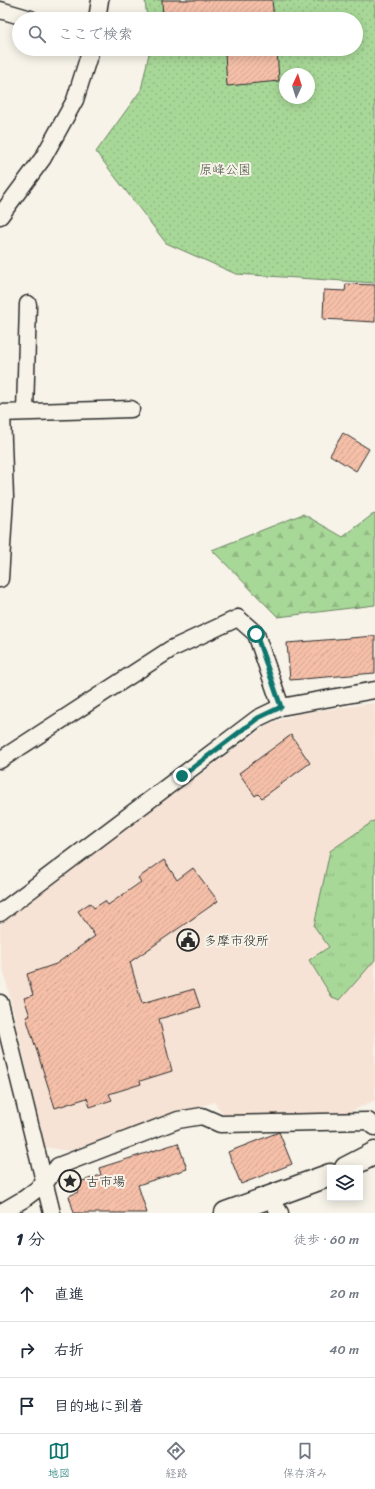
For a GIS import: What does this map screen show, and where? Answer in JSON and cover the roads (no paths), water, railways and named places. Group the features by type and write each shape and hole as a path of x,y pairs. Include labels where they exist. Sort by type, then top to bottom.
{"main road":[{"path":"352,1165 375,1153"},
{"path":"226,1213 275,1205 327,1177"}],"street":[{"path":"98,12 100,0"},
{"path":"0,10 12,13"},
{"path":"0,216 43,158 75,100 89,56"},
{"path":"25,412 28,304"},
{"path":"0,579 5,498 1,414 131,409"},
{"path":"0,760 172,649 238,618 256,634 281,707"},
{"path":"0,913 258,718 281,707 375,690"},
{"path":"0,1003 52,1213"},
{"path":"0,1213 24,1199 45,1183 58,1166 178,1120 202,1116 220,1124 368,1121 375,1127"}],"place":[{"name":"多摩市役所","path":"188,940"},
{"name":"古市場","path":"70,1181"}],"park label":[{"name":"原峰公園","path":"225,169"}]}
